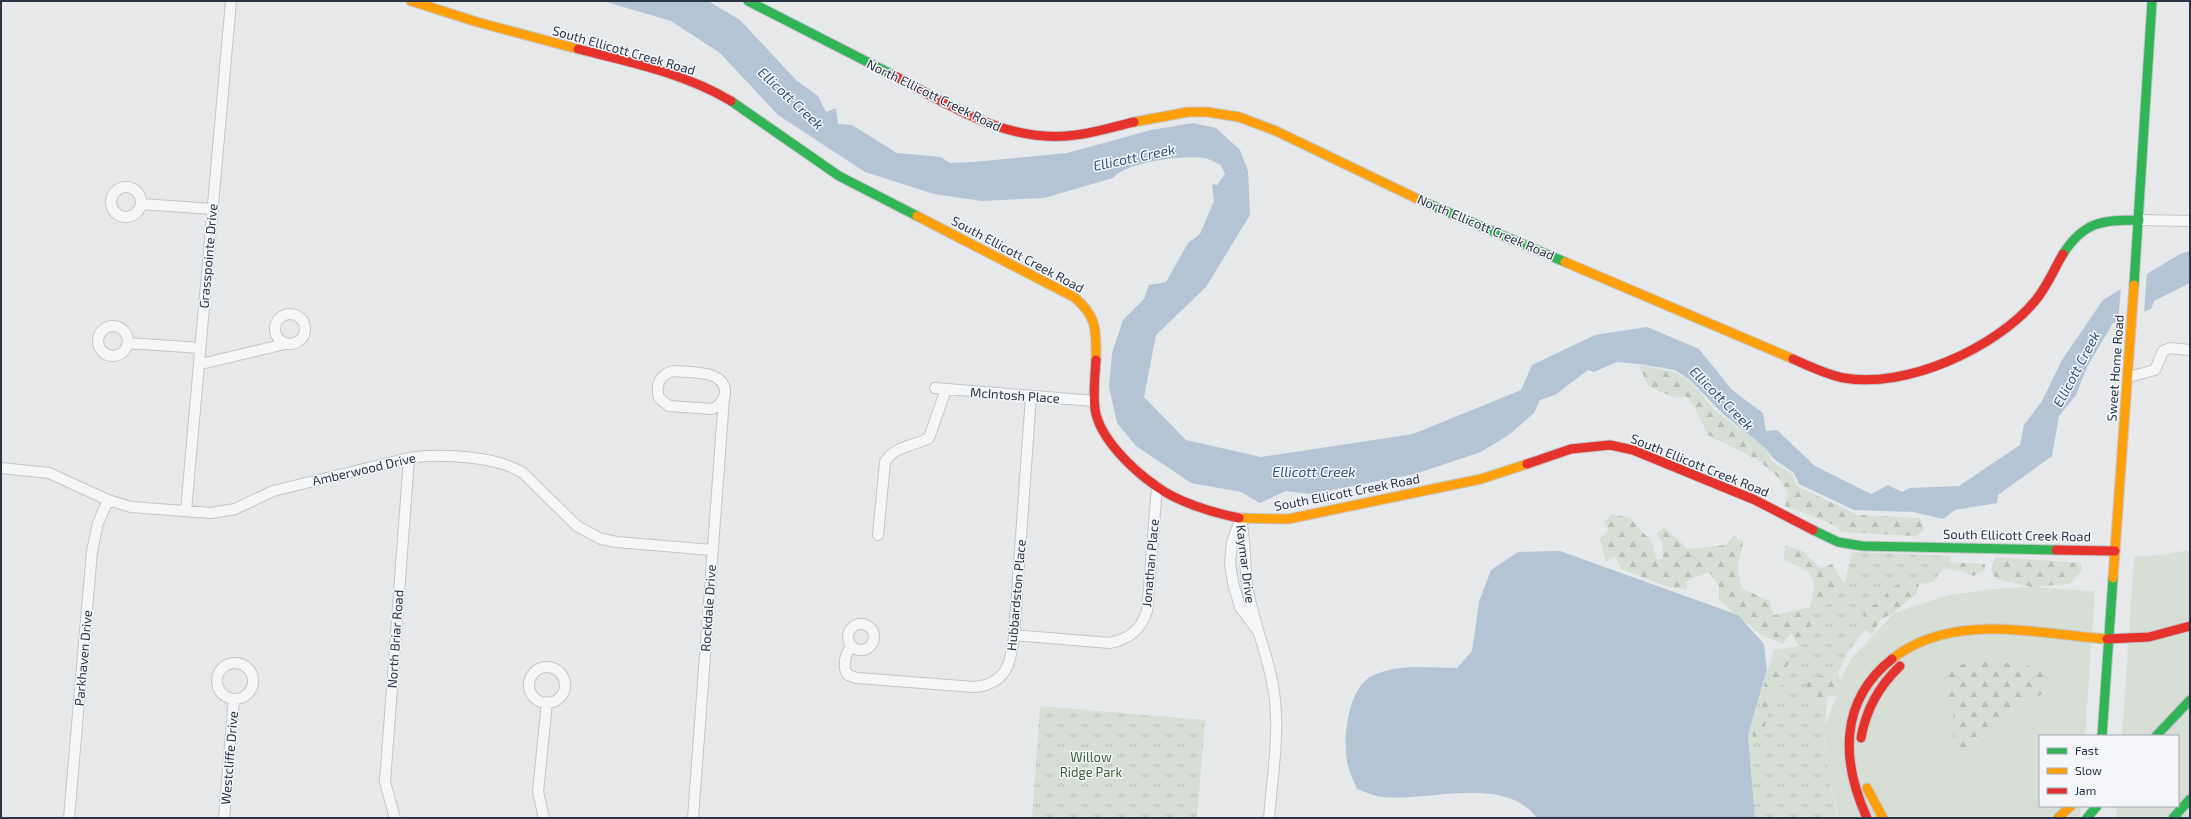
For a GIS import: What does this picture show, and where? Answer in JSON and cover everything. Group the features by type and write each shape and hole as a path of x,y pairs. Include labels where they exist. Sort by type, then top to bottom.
{"main road":[{"name":"South Ellicott Creek Road","path":"411,1 489,27 642,66 677,76 702,86 742,108 818,163 839,176 1069,293 1084,303 1092,314 1096,326 1094,401 1100,423 1112,444 1125,459 1157,487 1199,507 1241,518 1288,519 1387,500 1481,479 1571,449 1610,445 1633,450 1755,500 1838,542 1862,546 2115,551"},
{"name":"North Ellicott Creek Road","path":"748,1 984,122 1022,134 1059,137 1080,134 1158,114 1195,110 1226,114 1255,122 1356,171 1435,206 1804,364 1848,379 1876,379 1905,375 1940,365 1976,348 2014,323 2036,300 2071,244 2092,224 2109,220 2139,220"},
{"name":"Sweet Home Road","path":"2102,735 2139,220 2152,1"},
{"path":"1867,818 1856,793 1848,762 1850,723 1855,707 1868,682 1877,670 1900,650 1923,638 1953,630 2002,631 2109,640 2150,637 2190,626"},
{"path":"1860,746 1863,724 1872,700 1898,667 1921,652 1957,642"},
{"path":"2096,651 2108,652"},
{"path":"2149,735 2190,700"},
{"path":"2157,735 2173,716"},
{"path":"1864,775 1867,790 1883,818"},
{"path":"2173,818 2190,799"},
{"path":"2058,818 2070,807"},
{"path":"2087,818 2096,807"},
{"path":"2096,818 2097,807"}],"street":[{"name":"Grasspointe Drive","path":"186,511 201,364 200,348 231,1"},
{"path":"141,204 212,209"},
{"name":"North Ellicott Creek Road","path":"2139,220 2190,221"},
{"path":"128,342 200,348"},
{"path":"201,364 285,344"},
{"path":"2128,377 2155,370 2163,350 2170,348 2190,350"},
{"name":"Rockdale Drive","path":"693,818 725,393 722,382 713,375 668,372 663,376 657,386 659,398 669,406 712,409 724,398"},
{"name":"McIntosh Place","path":"935,388 1094,401"},
{"path":"878,535 885,462 890,454 896,450 929,438 946,389"},
{"name":"Hubbardston Place","path":"852,646 847,651 845,669 851,676 974,687 983,686 993,682 1007,668 1012,656 1014,635 1031,396"},
{"name":"Amberwood Drive","path":"1,468 49,473 108,500 131,507 211,513 235,509 273,491 426,455 500,462 514,467 523,473 576,526 601,539 618,542 712,550"},
{"name":"North Briar Road","path":"395,818 386,792 385,774 409,458"},
{"name":"Jonathan Place","path":"1014,635 1110,643 1121,640 1136,631 1144,622 1147,611 1157,487"},
{"name":"Parkhaven Drive","path":"69,818 92,551 98,523 108,500"},
{"name":"Kaymar Drive","path":"1241,518 1232,542 1230,563 1234,593 1240,607 1257,630"},
{"name":"Kaymar Drive","path":"1241,518 1245,541 1246,573 1257,630 1266,654 1275,699 1275,740 1269,818"},
{"name":"Westcliffe Drive","path":"224,818 234,699"},
{"path":"544,818 538,792 547,702"}],"green space":[{"path":"1639,365 1675,372 1689,381 1717,412 1763,446 1773,462 1792,474 1797,486 1858,515 1920,518 1924,530 1916,536 1841,532 1834,525 1785,506 1788,492 1776,475 1758,460 1708,435 1696,410 1686,396 1675,398 1648,386"},
{"path":"1612,514 1630,518 1651,541 1657,560 1663,558 1663,545 1657,533 1664,527 1688,549 1725,545 1734,536 1743,542 1738,567 1741,588 1769,601 1774,615 1811,607 1813,596 1814,587 1811,576 1802,568 1784,560 1785,546 1801,550 1821,568 1832,564 1844,584 1837,597 1813,614 1810,637 1799,646 1791,633 1783,644 1761,635 1719,600 1719,586 1709,572 1687,581 1686,590 1666,586 1621,569 1615,556 1606,562 1600,539 1609,530 1604,522"},
{"path":"2190,550 2190,818 2116,818 2117,807 2179,807 2179,735 2122,735 2134,556 2153,556"},
{"path":"1852,552 1951,556 1949,562 1933,582 1919,584 1907,581 1889,588 1882,600 1862,611 1866,620 1865,630 1848,652 1838,672 1817,676 1812,682 1807,682 1806,695 1813,703 1827,697 1824,736 1828,776 1838,818 1755,818 1748,735 1774,650 1799,646 1810,637 1813,614 1837,597 1844,584","holes":["1789,655 1790,663 1782,673 1784,684 1775,689 1764,731 1754,739 1751,732 1760,711 1764,683 1772,670 1772,659"]},
{"path":"1995,557 2081,563 2082,571 2069,584 2031,587 1996,579 1991,570"},
{"path":"1949,562 1985,564 1985,570 1973,576 1962,571 1944,569"},
{"path":"1907,581 1919,584 1916,594 1892,614 1881,619 1872,634 1865,630 1866,620 1862,611 1882,600 1889,588"},
{"path":"2031,587 2095,591 2085,735 2039,735 2039,807 2081,807 2080,818 1839,818 1828,776 1824,728 1837,695 1840,680 1851,659 1894,613 1949,595 1994,589"},
{"path":"1790,655 1790,663 1782,673 1784,684 1767,717 1764,731 1754,739 1751,732 1760,711 1764,683 1772,670 1772,659"},
{"path":"1977,662 2019,663 2051,674 2044,693 2004,714 1979,734 1958,769 1954,753 1953,710 1940,668"},
{"path":"1838,672 1840,680 1837,695 1827,697 1813,703 1806,695 1807,682 1812,682 1817,676"},
{"name":"Willow Ridge Park","path":"1040,706 1205,720 1197,818 1032,818"}],"water":[{"name":"Ellicott Creek","path":"603,1 708,1 740,20 796,80 818,96 826,112 836,108 838,124 852,125 897,153 941,157 950,163 973,162 1067,153 1151,130 1193,123 1216,128 1240,150 1248,171 1250,215 1206,287 1156,335 1144,397 1186,440 1261,457 1413,434 1521,390 1532,365 1595,335 1647,327 1699,349 1732,390 1763,413 1766,431 1777,430 1815,466 1871,494 1888,485 1902,492 1910,488 1959,486 2020,445 2024,425 2042,401 2062,360 2103,300 2180,254 2190,251 2190,283 2154,301 2151,309 2113,323 2087,367 2076,395 2059,416 2052,456 1998,495 1997,503 1955,510 1943,519 1913,512 1854,510 1799,484 1794,473 1774,459 1764,447 1723,414 1690,380 1675,370 1617,362 1594,372 1588,370 1555,395 1540,400 1534,413 1510,434 1481,452 1415,474 1311,494 1286,491 1260,503 1241,492 1191,483 1136,446 1117,423 1109,387 1112,353 1123,320 1144,299 1149,285 1166,282 1188,243 1200,234 1214,201 1212,184 1217,185 1225,174 1221,165 1211,160 1195,157 1156,161 1130,168 1120,172 1113,178 1044,198 982,201 934,194 865,172 778,115 720,53 671,21"},
{"path":"1560,551 1738,615 1764,644 1767,670 1748,735 1755,818 1537,818 1523,805 1505,797 1486,793 1465,793 1401,798 1373,795 1357,789 1348,766 1346,756 1346,730 1352,703 1364,682 1372,676 1392,669 1414,667 1457,668 1472,651 1479,602 1491,570 1518,552"}],"pier":[{"path":"2147,272 2144,314 2118,323 2121,287"}],"traffic: fast":[{"path":"748,1 891,74"},
{"path":"2134,285 2152,1"},
{"path":"731,101 839,176 917,216"},
{"path":"1424,202 1565,262"},
{"path":"2063,254 2079,235 2095,225 2105,222 2139,220"},
{"path":"1813,530 1838,542 1862,546 2056,550"},
{"path":"2102,735 2113,578"},
{"path":"2157,735 2190,700"},
{"path":"2173,818 2190,799"},
{"path":"2087,818 2096,807"}],"traffic: slow":[{"path":"411,1 477,22 578,49"},
{"path":"1134,122 1188,112 1207,112 1239,117 1276,131 1424,202"},
{"path":"917,216 1074,297 1082,304 1092,318 1096,341 1096,360"},
{"path":"1565,262 1793,359"},
{"path":"2113,578 2134,285"},
{"path":"1239,518 1288,519 1481,479 1527,464"},
{"path":"1892,659 1916,644 1941,635 1968,630 2024,630 2107,639"},
{"path":"1867,788 1883,818"},
{"path":"2058,818 2070,807"}],"traffic: jam":[{"path":"578,49 656,69 695,83 731,101"},
{"path":"891,74 975,118 1019,132 1042,136 1066,136 1092,132 1134,122"},
{"path":"1793,359 1838,377 1868,380 1895,377 1921,371 1948,361 1974,349 2018,318 2039,296 2063,254"},
{"path":"1096,360 1094,390 1095,409 1103,431 1118,452 1137,471 1174,497 1196,506 1239,518"},
{"path":"1527,464 1571,449 1610,445 1633,450 1755,500 1813,530"},
{"path":"2056,550 2115,551"},
{"path":"2107,639 2149,637 2190,626"},
{"path":"1867,818 1858,797 1852,775 1850,733 1854,713 1862,694 1875,676 1892,659"},
{"path":"1861,738 1866,717 1874,699 1892,674 1900,666"}]}
